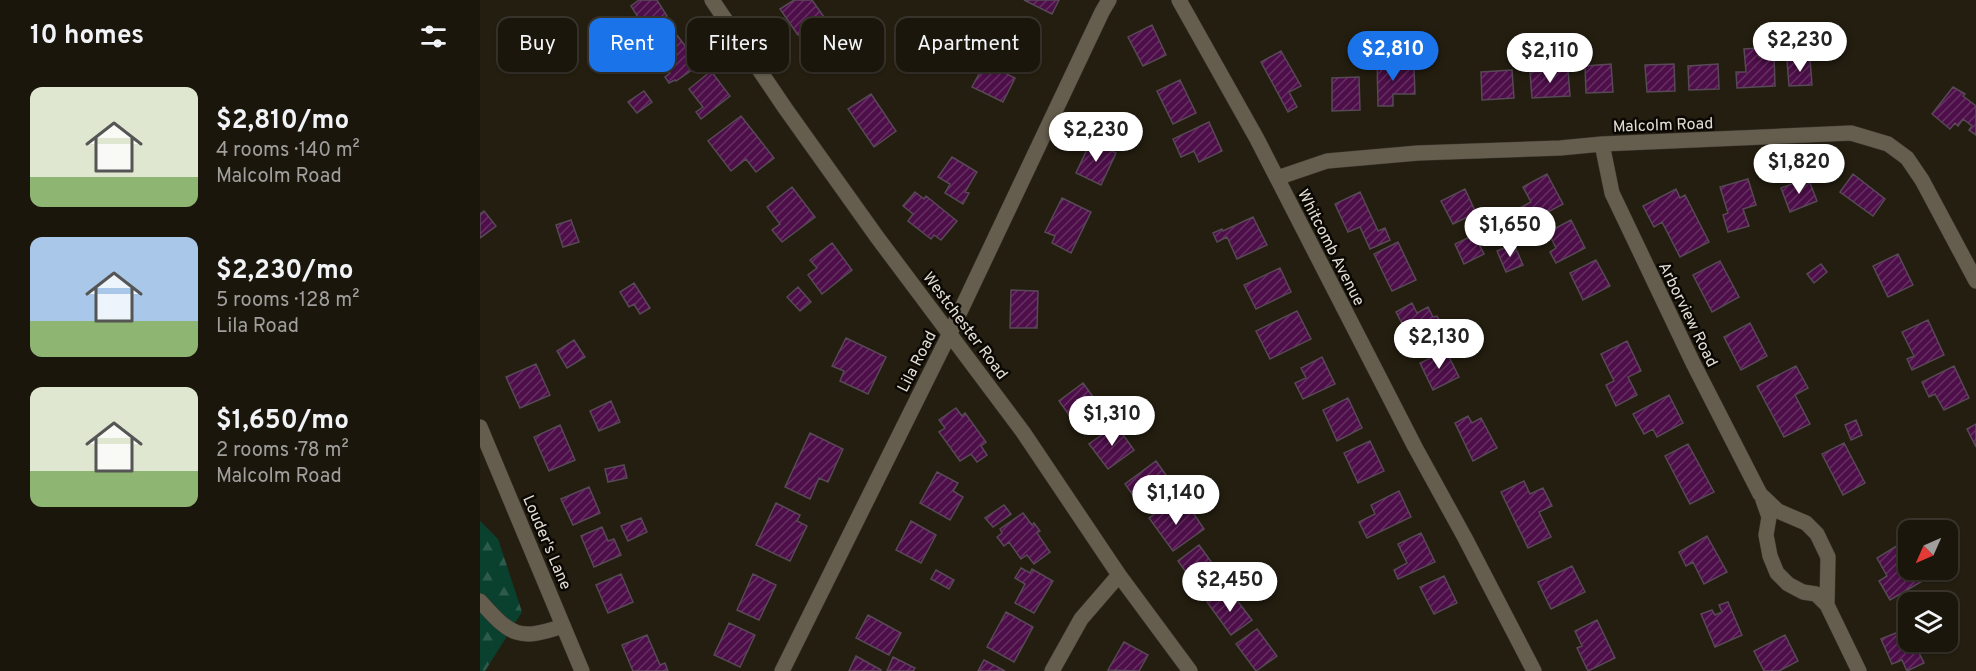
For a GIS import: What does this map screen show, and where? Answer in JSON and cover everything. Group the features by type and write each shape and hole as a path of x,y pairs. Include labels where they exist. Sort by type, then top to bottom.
{"street":[{"name":"Westchester Road","path":"712,0 798,127 1023,432 1119,575 1190,671"},
{"name":"Lila Road","path":"782,671 950,333 1053,112 1109,0"},
{"name":"Whitcomb Avenue","path":"1179,0 1277,178 1409,437 1466,538 1534,671"},
{"name":"Malcolm Road","path":"1277,178 1326,161 1418,153 1851,133 1888,144 1907,158 1922,180 1976,281"},
{"name":"Arborview Road","path":"1602,144 1612,193 1693,363 1760,494 1768,517 1766,535 1770,556 1777,573 1788,584 1803,592 1816,594 1827,605 1858,671"},
{"name":"Louder's Lane","path":"480,427 582,671"},
{"name":"Arborview Road","path":"1760,494 1778,511 1806,523 1817,534 1828,557 1827,605"},
{"path":"1052,671 1081,619 1119,575"},
{"path":"480,601 501,622 520,633 535,635 563,626"}],"green space":[{"path":"480,521 498,539 522,612 485,671 480,671"}],"building":[{"path":"639,0 657,0 667,16 638,18 631,6"},
{"path":"794,0 812,0 824,17 801,18 801,33 798,35 789,22 789,18 786,18 780,9"},
{"path":"1024,0 1059,0 1052,14"},
{"path":"1152,25 1166,55 1143,66 1128,37"},
{"path":"675,35 687,48 687,72 689,72 669,83 665,77 669,72 675,72"},
{"path":"1758,48 1759,57 1774,56 1775,86 1737,88 1736,72 1746,72 1744,49"},
{"path":"1281,51 1301,86 1289,92 1297,107 1288,112 1261,62"},
{"path":"1377,59 1393,59 1393,69 1414,69 1415,94 1393,94 1393,106 1378,106"},
{"path":"1810,59 1812,85 1789,86 1787,60"},
{"path":"1611,64 1613,92 1586,93 1585,66"},
{"path":"1674,64 1675,91 1647,92 1645,65"},
{"path":"1718,64 1719,89 1689,90 1688,66"},
{"path":"1512,70 1514,98 1482,100 1481,72"},
{"path":"1568,70 1570,96 1532,98 1530,72"},
{"path":"712,72 730,96 701,119 696,112 703,107 689,89"},
{"path":"980,72 1003,72 1015,78 1003,102 972,87"},
{"path":"1359,77 1360,110 1332,111 1332,78"},
{"path":"1180,80 1196,113 1173,124 1157,91"},
{"path":"1953,87 1965,94 1963,96 1976,106 1976,135 1969,130 1972,126 1963,119 1958,126 1955,123 1950,129 1932,114"},
{"path":"644,91 652,102 637,113 628,102"},
{"path":"871,94 896,131 874,147 848,109"},
{"path":"741,116 774,158 756,172 746,159 731,171 708,141"},
{"path":"1209,122 1222,151 1199,162 1194,151 1181,157 1173,139"},
{"path":"1091,141 1116,153 1101,185 1076,173"},
{"path":"952,157 977,172 965,192 969,193 963,204 945,193 950,184 938,177"},
{"path":"1547,174 1563,204 1522,226 1514,211 1531,202 1523,187"},
{"path":"1853,174 1885,199 1873,216 1840,192"},
{"path":"1808,178 1817,201 1790,212 1781,188"},
{"path":"1748,179 1756,205 1743,209 1749,226 1728,232 1723,215 1728,213 1720,187"},
{"path":"792,187 815,217 782,242 772,230 780,224 767,207"},
{"path":"1465,189 1476,213 1453,224 1441,201"},
{"path":"1676,189 1680,198 1685,195 1709,242 1680,257 1662,222 1654,227 1643,206"},
{"path":"915,192 924,199 926,196 957,221 941,240 934,235 931,239 908,221 913,214 903,206"},
{"path":"1360,192 1378,231 1385,228 1390,240 1370,249 1360,227 1348,232 1335,204"},
{"path":"1062,198 1091,212 1071,253 1052,243 1055,236 1045,232"},
{"path":"484,211 496,226 480,238 480,214"},
{"path":"1253,217 1267,245 1237,259 1227,237 1217,242 1213,233 1222,229 1223,231"},
{"path":"571,220 579,242 563,247 556,225"},
{"path":"1571,220 1585,248 1556,263 1550,252 1556,248 1548,232"},
{"path":"1474,235 1484,254 1464,264 1455,244"},
{"path":"1398,242 1416,280 1392,291 1374,254"},
{"path":"832,243 852,270 822,294 808,275 817,268 810,260"},
{"path":"1514,244 1523,265 1506,272 1497,251"},
{"path":"1898,254 1913,285 1888,297 1873,266"},
{"path":"1596,260 1610,286 1583,300 1570,273"},
{"path":"1720,261 1739,297 1712,312 1693,275"},
{"path":"1821,264 1827,272 1814,283 1807,274"},
{"path":"1280,268 1291,292 1256,309 1244,285"},
{"path":"634,283 650,308 640,314 634,304 629,307 620,292"},
{"path":"798,287 811,302 800,311 787,297"},
{"path":"1011,290 1038,291 1037,328 1010,328"},
{"path":"1412,303 1417,313 1428,307 1433,317 1437,316 1444,329 1414,346 1396,312"},
{"path":"1297,311 1311,339 1270,359 1256,331"},
{"path":"1928,320 1944,355 1912,370 1907,359 1914,356 1902,332"},
{"path":"1750,323 1767,356 1741,370 1724,337"},
{"path":"846,338 886,357 868,394 840,381 844,371 832,366"},
{"path":"574,340 585,357 567,368 557,351"},
{"path":"1627,341 1641,371 1628,377 1637,395 1616,406 1606,385 1614,381 1601,354"},
{"path":"1446,351 1459,377 1433,390 1420,363"},
{"path":"1322,357 1335,384 1303,399 1295,383 1306,378 1301,368"},
{"path":"536,364 550,395 520,408 506,377"},
{"path":"1796,366 1808,388 1795,395 1810,424 1784,437 1757,386"},
{"path":"1954,366 1969,398 1944,410 1935,394 1929,397 1922,382"},
{"path":"1083,383 1104,412 1080,430 1059,401"},
{"path":"1669,395 1683,423 1657,437 1653,429 1644,434 1633,414"},
{"path":"1348,398 1362,428 1337,441 1323,410"},
{"path":"611,401 620,422 599,431 590,411"},
{"path":"956,408 962,416 965,413 986,442 981,446 987,455 977,462 971,454 960,461 939,432 945,428 939,420"},
{"path":"1468,416 1472,423 1481,418 1497,448 1473,461 1455,423"},
{"path":"1856,420 1862,435 1851,440 1845,425"},
{"path":"1976,424 1976,447 1967,429"},
{"path":"560,425 575,460 549,471 534,437"},
{"path":"1116,425 1134,450 1108,469 1089,444"},
{"path":"810,433 843,449 828,482 819,478 810,499 785,487"},
{"path":"1370,441 1384,471 1358,483 1344,453"},
{"path":"1844,443 1865,483 1843,495 1822,454"},
{"path":"1688,444 1714,492 1690,504 1665,456"},
{"path":"1156,461 1173,485 1142,508 1125,484"},
{"path":"624,465 627,478 608,482 605,469"},
{"path":"937,472 958,483 953,491 963,497 950,520 920,503"},
{"path":"1524,481 1530,494 1543,488 1552,506 1539,512 1551,537 1528,548 1501,492"},
{"path":"589,487 600,513 573,525 561,499"},
{"path":"1399,491 1411,517 1367,538 1359,522 1375,514 1371,505"},
{"path":"1172,502 1181,515 1190,508 1204,529 1173,551 1149,518"},
{"path":"776,503 800,515 797,521 807,526 790,561 756,545"},
{"path":"1004,505 1011,514 993,527 985,518"},
{"path":"1023,513 1040,531 1037,533 1050,552 1034,564 1027,555 1021,559 1009,542 1004,546 997,537 1002,533 1000,529"},
{"path":"641,518 647,532 628,541 621,526"},
{"path":"911,521 936,535 921,563 896,550"},
{"path":"602,527 608,541 614,539 621,555 594,567 581,536"},
{"path":"1421,533 1435,562 1398,579 1394,570 1407,563 1398,544"},
{"path":"1707,536 1727,572 1704,584 1693,562 1686,566 1679,552"},
{"path":"1199,545 1215,567 1206,574 1213,584 1201,593 1178,561"},
{"path":"1898,545 1898,580 1924,580 1904,592 1898,592 1898,595 1890,600 1879,581 1887,576 1877,558"},
{"path":"1572,566 1585,592 1551,609 1538,582"},
{"path":"1021,568 1030,573 1032,569 1053,581 1034,613 1015,603 1025,584 1015,578"},
{"path":"936,570 954,580 949,589 931,579"},
{"path":"621,574 633,602 608,613 596,585"},
{"path":"753,574 776,585 759,620 737,610"},
{"path":"1444,576 1457,603 1434,614 1420,587"},
{"path":"1220,592 1226,600 1233,595 1252,620 1231,635 1207,602"},
{"path":"1728,602 1742,635 1715,647 1701,614 1712,610 1715,615 1722,612 1719,605"},
{"path":"1006,612 1033,627 1014,662 987,647"},
{"path":"868,615 901,633 889,655 856,638"},
{"path":"1597,620 1615,658 1588,671 1577,648 1582,646 1575,631"},
{"path":"729,623 755,635 740,667 714,655"},
{"path":"1257,629 1277,656 1256,671 1236,644"},
{"path":"1898,632 1898,652 1921,652 1919,653 1924,663 1907,671 1902,660 1892,664 1881,639"},
{"path":"647,635 660,665 665,663 668,671 633,671 622,645"},
{"path":"1785,635 1798,661 1779,671 1764,671 1754,651"},
{"path":"1124,642 1148,655 1139,671 1108,670"},
{"path":"856,656 881,670 849,671"},
{"path":"893,657 915,668 913,671 887,671"},
{"path":"984,660 1005,671 978,671"}]}
